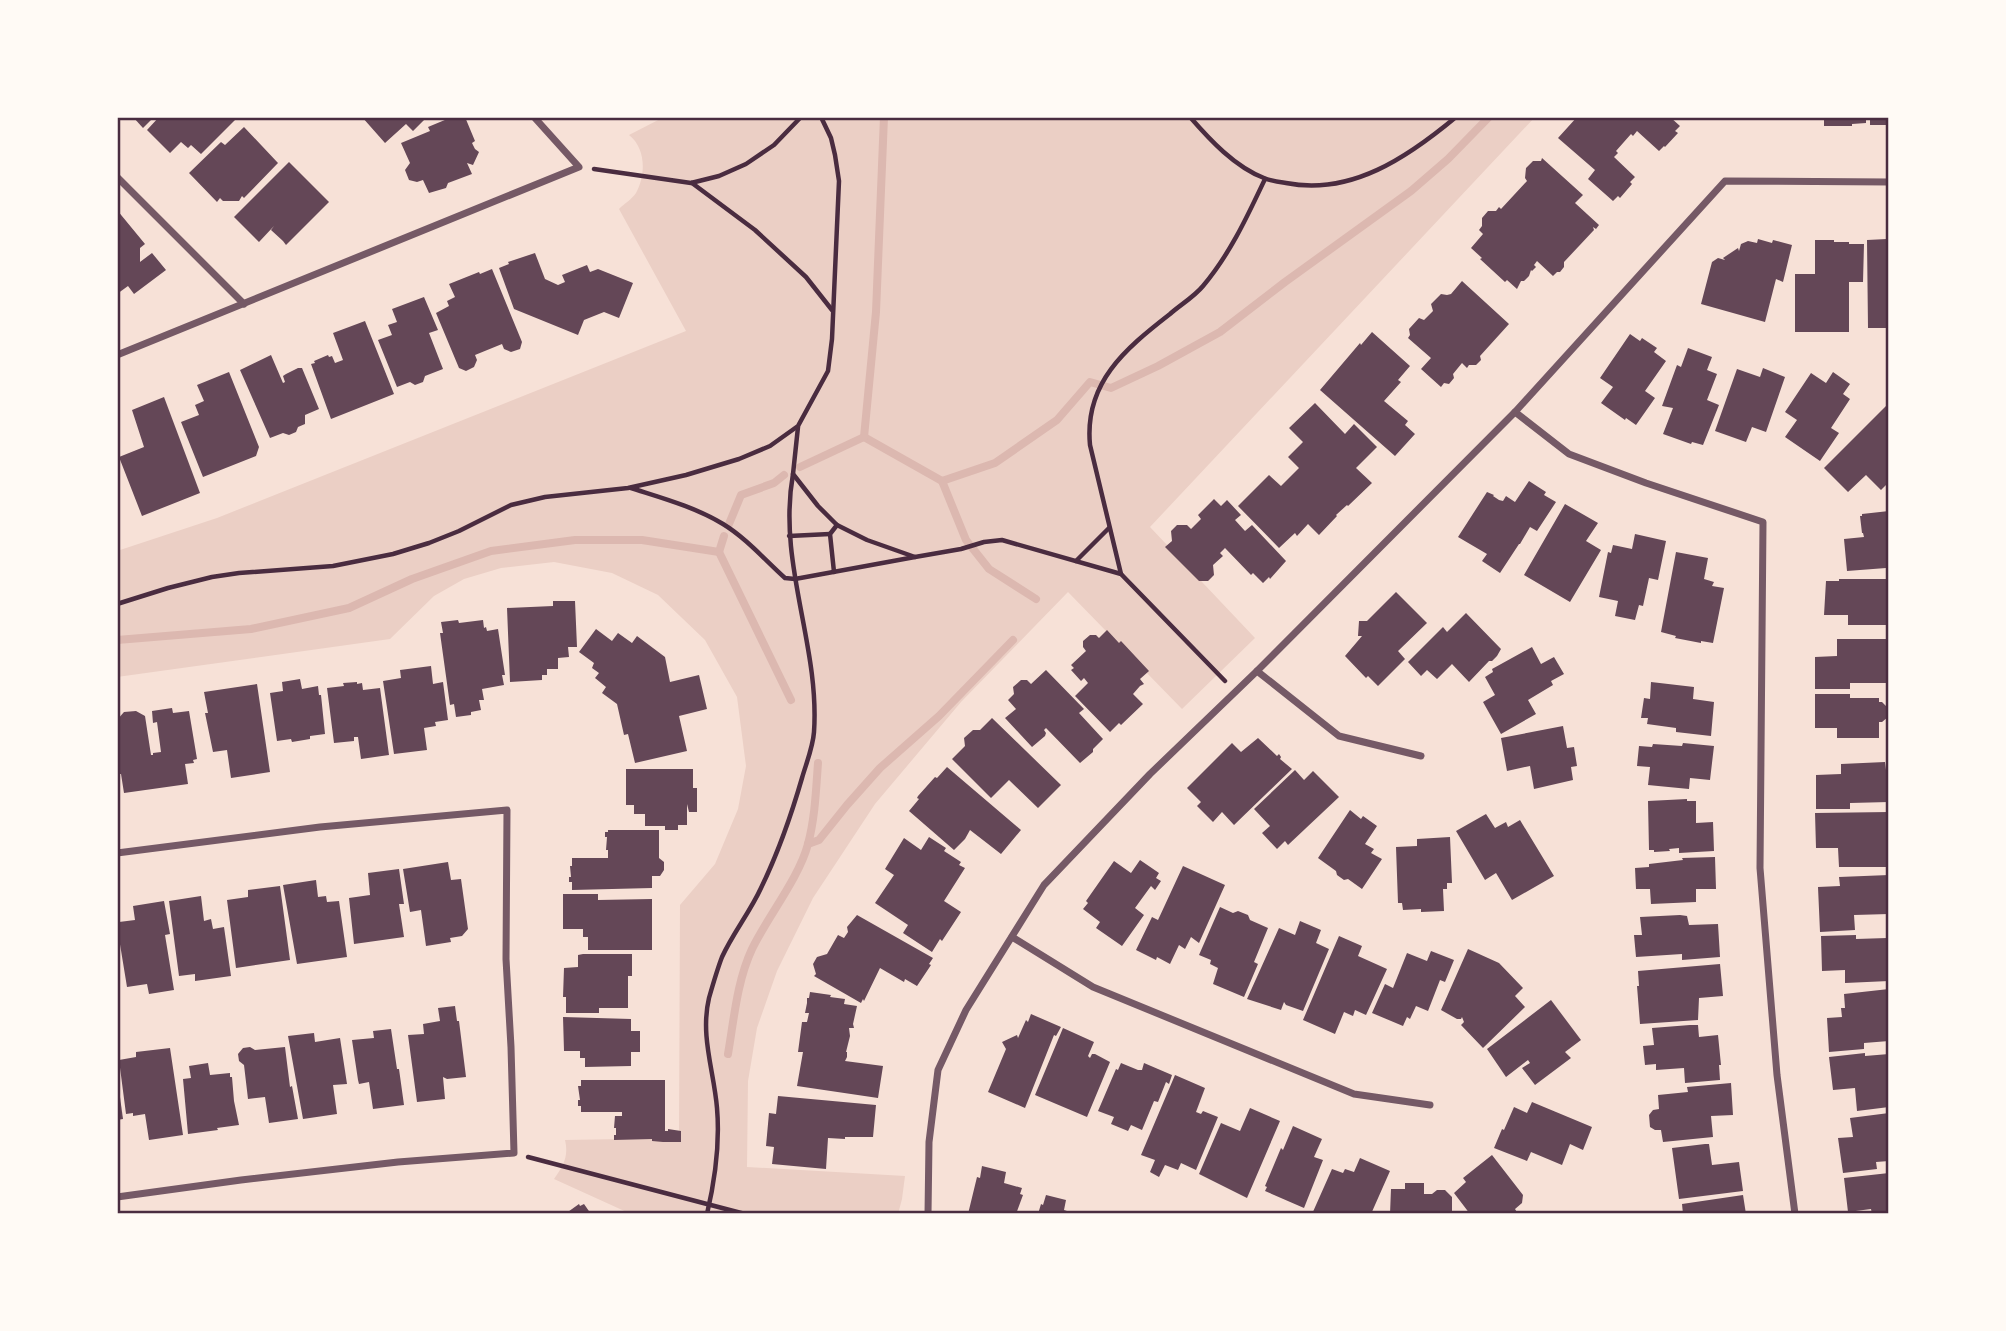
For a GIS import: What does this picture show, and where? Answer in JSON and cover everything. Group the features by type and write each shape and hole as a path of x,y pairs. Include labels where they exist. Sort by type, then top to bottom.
{"street":[{"path":"117,355 579,167 534,117"},
{"path":"117,177 244,304"},
{"path":"928,1214 929,1142 938,1070 966,1010 1044,885 1150,774 1257,671 1515,412 1725,181 1889,182"},
{"path":"1515,412 1569,454 1763,522 1760,868 1777,1075 1795,1214"},
{"path":"1257,671 1339,736 1420,755"},
{"path":"117,853 320,827 507,810 506,959 514,1153 398,1161 117,1197"},
{"path":"1012,937 1093,987 1354,1094 1430,1105"}],"path":[{"path":"579,167 691,183 719,176 746,164 774,145 801,117"},
{"path":"707,1214 716,1165 717,1109 706,1047 705,1023 709,1000 722,957 760,891 779,850 814,734 813,698 804,625 789,536 789,497 798,426 828,371 838,181 831,138 821,117"},
{"path":"1189,117 1204,134 1239,164 1265,179 1296,185 1353,181 1406,155 1456,117"},
{"path":"1235,691 1121,574 1108,528 1088,429 1090,410 1107,376 1126,350 1201,289 1236,239 1265,179"},
{"path":"691,183 755,230 806,277 833,311"},
{"path":"117,604 212,577 332,566 369,559 429,543 511,505 545,497 628,488 739,460 770,446 798,426"},
{"path":"793,474 837,525 867,540 915,557"},
{"path":"628,488 702,513 724,525 785,578 795,579 1002,540 1121,574"},
{"path":"834,572 830,534 837,525"},
{"path":"1075,562 1108,528"},
{"path":"789,536 830,534"},
{"path":"514,1153 744,1214"}],"shaded area":[{"path":"664,117 1535,117 1150,527 1255,638 1182,709 1068,592 961,702 875,804 813,898 777,971 757,1028 748,1081 747,1167 905,1176 898,1214 631,1214 554,1179 564,1161 565,1140 679,1138 680,905 715,864 738,809 746,766 737,697 705,640 658,595 612,573 554,562 501,568 464,579 434,596 390,639 117,677 117,551 217,518 686,331 619,209 636,193 642,178 643,162 639,147 629,135"}],"building":[{"path":"133,117 154,117 143,128"},
{"path":"159,117 238,117 201,154 191,145 188,148 181,142 170,153 147,130"},
{"path":"362,117 427,117 413,131 406,124 385,143"},
{"path":"452,117 465,117 475,141 472,143 479,152 473,165 467,163 472,174 448,183 446,188 429,193 423,180 409,180 405,170 410,163 401,143 430,131 428,127"},
{"path":"1577,117 1670,117 1680,126 1675,131 1678,133 1659,151 1637,131 1633,136 1631,134 1614,157 1635,177 1620,198 1618,196 1613,201 1588,179 1595,170 1558,138"},
{"path":"1824,117 1866,117 1866,123 1824,126"},
{"path":"1870,117 1889,117 1889,125 1870,125"},
{"path":"244,127 278,163 244,198 242,196 239,201 223,201 220,198 217,202 189,173 221,142 225,145"},
{"path":"1542,158 1583,195 1575,203 1599,225 1596,229 1593,227 1594,230 1564,262 1560,272 1553,276 1537,261 1534,265 1536,267 1521,281 1517,289 1507,280 1505,282 1471,248 1483,234 1479,230 1482,218 1488,211 1496,211 1499,207 1501,209 1527,181 1526,168 1533,161 1541,161"},
{"path":"289,162 329,202 286,245 271,230 274,226 259,242 234,217"},
{"path":"117,210 145,244 140,248 140,262 152,253 166,270 134,294 128,286 117,294"},
{"path":"1758,239 1792,245 1783,282 1776,279 1765,322 1701,304 1712,262 1718,258 1725,260 1723,258 1738,248 1739,251 1741,244 1748,241 1757,243"},
{"path":"1887,239 1889,328 1868,328 1867,240"},
{"path":"1815,240 1864,244 1863,282 1849,282 1849,332 1795,332 1795,274 1815,274"},
{"path":"535,253 545,279 558,285 565,282 562,275 587,265 590,272 598,269 633,283 619,318 604,312 584,320 578,335 514,309 499,268"},
{"path":"492,269 522,342 520,349 511,352 504,349 502,344 475,355 477,360 474,367 466,371 459,368 436,313 449,306 447,301 455,297 449,284"},
{"path":"1462,281 1509,324 1480,356 1481,360 1476,365 1469,365 1467,368 1462,363 1449,384 1444,383 1441,387 1421,369 1431,358 1408,338 1409,329 1419,318 1424,320 1433,311 1431,304 1441,294 1451,294"},
{"path":"424,297 438,330 429,333 443,369 425,376 423,382 415,385 410,382 397,387 378,340 392,335 388,325 397,322 392,309"},
{"path":"365,321 394,394 331,419 311,364 328,355 332,356 335,363 343,360 333,333"},
{"path":"1372,332 1410,366 1398,380 1401,382 1384,401 1408,421 1405,425 1415,434 1395,456 1320,390"},
{"path":"1630,334 1657,348 1654,352 1666,361 1645,391 1655,398 1636,425 1601,403 1613,387 1600,378"},
{"path":"1688,348 1712,357 1707,370 1717,374 1707,400 1719,405 1703,445 1691,444 1663,434 1673,408 1662,406 1677,365 1681,367"},
{"path":"271,355 283,383 283,376 302,368 319,409 305,415 305,424 298,427 296,432 270,438 240,370"},
{"path":"1763,368 1785,377 1766,432 1752,427 1746,442 1715,431 1737,369 1760,377"},
{"path":"229,372 259,447 256,456 203,477 181,422 199,415 195,405 204,401 197,385"},
{"path":"1833,372 1850,384 1843,394 1850,399 1831,428 1839,433 1820,461 1785,437 1797,420 1785,412 1811,373 1826,383"},
{"path":"164,397 200,493 142,516 119,457 144,447 132,410"},
{"path":"1315,403 1345,434 1354,424 1377,447 1356,468 1372,483 1336,515 1319,535 1308,524 1297,536 1295,533 1279,548 1238,506 1269,475 1281,486 1299,468 1288,457 1303,442 1289,428"},
{"path":"1886,406 1889,408 1889,482 1881,490 1866,475 1848,492 1824,468"},
{"path":"1529,481 1556,502 1537,531 1530,527 1500,573 1482,561 1487,554 1458,537 1487,492 1499,500 1503,501 1506,496 1515,502"},
{"path":"1214,499 1221,506 1227,500 1241,515 1235,520 1245,531 1252,525 1286,561 1270,579 1269,577 1263,583 1253,573 1251,575 1225,548 1220,553 1223,556 1213,565 1214,575 1208,581 1199,581 1165,547 1172,541 1171,531 1177,525 1187,525 1191,529 1201,519 1198,515"},
{"path":"1565,504 1598,523 1586,541 1601,550 1570,602 1524,575"},
{"path":"1889,511 1889,571 1886,571 1886,568 1847,571 1844,539 1864,537 1860,516"},
{"path":"1635,534 1666,541 1658,580 1649,578 1643,606 1639,605 1635,620 1615,616 1618,601 1599,597 1608,552 1611,553 1613,545 1632,549"},
{"path":"1676,552 1708,558 1704,579 1714,582 1712,586 1724,588 1713,643 1675,638 1676,636 1661,632"},
{"path":"1889,579 1889,625 1848,625 1848,615 1824,615 1826,581"},
{"path":"1396,592 1427,623 1398,651 1405,659 1378,686 1368,676 1366,678 1345,656 1362,636 1358,636 1359,621 1367,621"},
{"path":"553,601 575,601 577,647 568,647 569,657 558,658 558,669 547,669 547,675 542,675 542,680 510,682 507,608 553,606"},
{"path":"1466,613 1501,649 1497,656 1469,682 1452,664 1437,679 1427,670 1421,676 1408,662 1443,627 1447,632"},
{"path":"458,620 459,623 483,620 487,631 498,629 505,675 502,675 504,685 482,689 484,700 479,700 481,710 471,712 471,715 456,717 454,704 450,705 440,633 443,633 441,622"},
{"path":"596,629 612,641 618,633 632,643 637,636 665,657 670,682 699,675 707,709 679,716 687,751 635,763 628,734 624,735 617,704 602,693 606,687 595,678 599,673 592,668 594,663 579,652"},
{"path":"1107,630 1149,671 1140,679 1144,684 1133,694 1143,704 1110,732 1075,696 1088,683 1084,678 1081,681 1071,670 1074,668 1071,665 1086,651 1083,641 1090,635 1099,638"},
{"path":"1837,639 1888,639 1889,683 1850,683 1850,689 1815,689 1815,657 1837,656"},
{"path":"1532,647 1541,664 1554,657 1564,674 1551,681 1553,685 1528,700 1536,714 1501,734 1483,702 1495,695 1485,677 1493,672 1492,669"},
{"path":"431,666 433,684 443,682 448,720 435,722 436,726 424,728 427,750 394,754 383,681 401,678 400,670"},
{"path":"1046,670 1084,709 1079,713 1103,739 1080,763 1046,728 1045,736 1032,747 1005,718 1016,709 1008,700 1014,694 1013,687 1021,680 1027,680 1031,684"},
{"path":"300,679 302,689 318,686 325,734 292,742 291,739 277,741 270,693 283,691 282,682"},
{"path":"1651,682 1694,687 1693,699 1714,702 1711,736 1676,732 1676,728 1647,724 1648,718 1641,718 1644,698 1650,699"},
{"path":"362,683 363,690 380,688 389,755 361,759 358,737 354,737 354,741 334,743 327,688"},
{"path":"257,684 270,772 231,778 227,750 213,752 205,713 208,713 204,692"},
{"path":"1815,694 1850,694 1850,698 1879,698 1879,702 1888,708 1888,717 1879,722 1879,738 1837,738 1837,728 1815,728"},
{"path":"172,708 173,713 189,711 197,759 193,760 194,763 185,764 188,784 124,793 121,774 117,774 117,720 124,712 136,711 145,716 153,755 161,752 157,722 153,723 152,711"},
{"path":"992,718 1061,785 1038,808 1009,780 991,798 952,759 965,746 964,738 973,730 980,730"},
{"path":"1563,726 1567,748 1574,747 1577,766 1571,767 1573,780 1534,789 1530,766 1507,771 1501,738"},
{"path":"1258,738 1277,756 1279,754 1280,759 1292,769 1234,825 1222,812 1213,822 1197,806 1201,802 1187,788 1232,743 1241,752"},
{"path":"1683,743 1714,746 1710,780 1690,778 1689,789 1648,785 1650,767 1637,766 1639,746 1682,746"},
{"path":"1885,762 1886,770 1889,769 1889,802 1850,803 1850,809 1816,809 1816,775 1841,774 1841,764"},
{"path":"947,767 1021,830 1001,854 970,830 954,850 909,811 919,799 918,796"},
{"path":"626,769 693,769 693,788 697,788 697,812 689,812 687,804 687,825 678,825 678,830 665,830 665,826 645,826 645,814 634,814 634,805 626,805"},
{"path":"1295,770 1304,780 1313,771 1339,797 1288,845 1285,841 1277,849 1262,833 1270,826 1254,809"},
{"path":"1648,801 1696,801 1696,823 1713,822 1714,851 1679,853 1679,848 1669,849 1670,851 1649,850"},
{"path":"1350,810 1361,819 1363,816 1377,826 1365,844 1374,849 1371,853 1382,859 1362,889 1348,879 1344,880 1318,858"},
{"path":"1889,812 1889,867 1839,867 1838,848 1816,848 1815,813"},
{"path":"1486,814 1495,828 1506,822 1508,827 1520,820 1554,876 1512,900 1496,873 1485,880 1456,831"},
{"path":"659,830 659,858 664,862 664,870 660,876 652,876 652,888 572,890 569,877 572,858 608,858 605,832"},
{"path":"929,837 946,848 944,851 961,862 959,865 965,868 944,901 961,912 932,952 903,933 908,925 875,903 894,875 885,869 904,838 921,850"},
{"path":"1450,837 1452,883 1447,883 1447,889 1443,889 1444,911 1403,910 1402,903 1398,903 1396,847 1417,846 1417,839"},
{"path":"1715,857 1716,889 1696,889 1696,902 1651,904 1650,889 1636,889 1635,868 1683,860 1682,858"},
{"path":"1140,860 1159,873 1156,878 1161,881 1155,890 1151,886 1135,908 1144,915 1122,946 1096,928 1100,922 1083,909 1114,861 1131,873"},
{"path":"448,862 451,880 461,879 468,929 462,936 450,938 451,942 426,946 421,910 410,912 403,869"},
{"path":"1183,866 1225,885 1199,943 1191,937 1185,949 1179,945 1170,964 1136,950 1152,917 1158,920"},
{"path":"399,869 404,904 399,904 404,937 354,944 349,898 370,895 368,873"},
{"path":"1889,875 1889,914 1854,915 1855,930 1820,932 1818,887 1840,886 1839,877"},
{"path":"316,880 318,897 326,896 327,902 339,901 347,957 297,964 283,885"},
{"path":"280,886 290,960 236,968 227,900 248,897 248,890"},
{"path":"563,894 598,894 598,900 652,899 652,950 588,950 588,937 583,937 583,929 563,929"},
{"path":"201,896 204,921 211,919 213,929 224,927 231,976 195,981 195,974 179,976 169,901"},
{"path":"164,901 170,934 165,935 174,990 149,994 147,984 127,987 117,926 119,922 135,920 133,906"},
{"path":"1220,907 1233,913 1238,911 1248,915 1250,920 1268,928 1254,962 1258,964 1244,997 1213,984 1218,968 1210,964 1211,960 1199,955"},
{"path":"857,915 933,958 917,986 880,968 861,1003 814,976 816,974 813,964 817,957 827,954 838,935 844,938 848,932 847,927"},
{"path":"1687,916 1689,925 1718,924 1720,957 1682,960 1682,954 1636,957 1634,935 1642,935 1640,917"},
{"path":"1300,921 1321,930 1316,943 1329,949 1303,1011 1284,1002 1281,1010 1247,999 1279,928 1295,935"},
{"path":"1856,935 1856,939 1887,938 1889,981 1845,983 1845,970 1822,971 1821,936"},
{"path":"1339,936 1362,946 1358,956 1387,969 1366,1015 1355,1010 1353,1016 1344,1012 1335,1034 1303,1020"},
{"path":"1468,949 1499,963 1523,988 1515,996 1525,1007 1483,1048 1461,1025 1464,1022 1462,1017 1457,1019 1441,1010"},
{"path":"1431,951 1454,960 1445,982 1440,980 1428,1011 1416,1006 1403,1026 1372,1013 1385,984 1393,988 1407,953 1427,961"},
{"path":"632,954 632,976 628,976 628,1008 599,1008 599,1013 566,1013 566,997 563,997 564,968 578,967 578,955"},
{"path":"1720,964 1723,996 1699,998 1698,1020 1640,1024 1638,971"},
{"path":"1889,989 1889,1041 1864,1043 1864,1049 1829,1052 1827,1018 1842,1017 1841,1008 1845,1008 1844,994"},
{"path":"810,992 845,999 844,1004 857,1006 854,1028 849,1028 845,1061 883,1066 878,1098 797,1086 803,1052 798,1052 802,1022 807,1022 809,1013 805,1013"},
{"path":"1551,1000 1581,1040 1565,1052 1571,1058 1535,1085 1522,1068 1530,1063 1528,1060 1506,1077 1487,1049"},
{"path":"455,1006 466,1077 443,1077 445,1099 417,1102 408,1035 424,1034 423,1024 440,1021 438,1008"},
{"path":"1031,1014 1061,1027 1056,1036 1054,1035 1025,1108 988,1092 1006,1049 1002,1042 1017,1035 1018,1038"},
{"path":"563,1017 631,1019 631,1031 640,1031 640,1052 631,1052 631,1066 585,1067 585,1058 580,1058 580,1051 564,1051"},
{"path":"1698,1025 1699,1037 1718,1035 1720,1080 1685,1083 1684,1068 1656,1070 1656,1064 1645,1065 1643,1046 1654,1045 1652,1028"},
{"path":"1063,1028 1094,1042 1088,1056 1090,1058 1095,1054 1110,1062 1087,1117 1035,1095"},
{"path":"391,1029 404,1105 373,1109 369,1082 359,1084 352,1040 374,1038 373,1031"},
{"path":"314,1033 315,1042 340,1038 347,1084 333,1085 337,1114 303,1119 288,1036"},
{"path":"250,1047 255,1050 285,1047 290,1087 292,1086 298,1119 269,1123 265,1097 248,1099 244,1065 239,1061 238,1054 243,1048"},
{"path":"170,1048 183,1135 149,1140 145,1114 126,1114 119,1060 136,1057 136,1052"},
{"path":"1865,1053 1865,1056 1889,1054 1889,1107 1857,1111 1855,1088 1833,1090 1829,1057"},
{"path":"208,1063 210,1075 230,1073 232,1077 239,1125 188,1134 183,1079 191,1078 189,1066"},
{"path":"1121,1063 1142,1070 1144,1063 1172,1075 1169,1084 1166,1082 1158,1102 1154,1101 1142,1130 1131,1125 1128,1131 1111,1124 1114,1117 1098,1111"},
{"path":"1175,1075 1205,1088 1196,1112 1201,1114 1203,1111 1218,1117 1196,1170 1181,1163 1178,1170 1165,1165 1159,1177 1150,1172 1155,1160 1141,1155"},
{"path":"581,1080 665,1080 665,1131 681,1131 681,1142 652,1139 614,1140 615,1116 622,1116 622,1112 581,1112 581,1106 578,1106 578,1086 581,1086"},
{"path":"1731,1083 1733,1115 1711,1116 1713,1137 1663,1142 1661,1130 1650,1127 1649,1115 1653,1110 1659,1109 1658,1095 1688,1092 1687,1087"},
{"path":"117,1090 123,1119 117,1120"},
{"path":"778,1096 876,1105 873,1137 828,1138 826,1169 772,1164 774,1147 766,1146 769,1113 776,1114"},
{"path":"1532,1102 1592,1127 1583,1150 1570,1144 1562,1165 1531,1152 1527,1161 1494,1148 1514,1107 1527,1113"},
{"path":"1250,1108 1280,1121 1247,1198 1199,1174 1221,1123 1240,1131"},
{"path":"1889,1113 1889,1161 1876,1162 1877,1169 1843,1173 1838,1138 1853,1137 1850,1118"},
{"path":"1293,1126 1322,1139 1314,1157 1323,1160 1304,1208 1265,1191 1281,1148 1283,1150"},
{"path":"1709,1144 1712,1165 1739,1162 1743,1191 1679,1199 1672,1148"},
{"path":"1492,1155 1523,1195 1522,1203 1515,1209 1518,1214 1470,1214 1454,1193 1466,1182 1463,1178"},
{"path":"1360,1158 1390,1171 1371,1214 1312,1214 1332,1169 1343,1173 1345,1169 1354,1172"},
{"path":"982,1166 1006,1172 1004,1183 1022,1188 1020,1194 1023,1195 1016,1214 968,1214"},
{"path":"1889,1173 1889,1214 1872,1214 1871,1209 1848,1212 1844,1178"},
{"path":"1405,1183 1424,1183 1424,1194 1445,1190 1452,1197 1452,1214 1390,1214 1391,1189 1405,1189"},
{"path":"1046,1195 1066,1200 1064,1210 1076,1214 1038,1214"},
{"path":"1743,1195 1746,1214 1683,1214 1682,1204"},
{"path":"579,1204 584,1204 591,1214 565,1214"}],"waterway":[{"path":"864,437 876,312 884,117"},
{"path":"864,437 942,481 995,463 1057,420 1090,382 1111,388 1220,332 1411,191 1448,159 1489,117"},
{"path":"800,467 864,437"},
{"path":"729,524 741,495 774,483 784,475"},
{"path":"942,481 966,540 989,569 1036,599"},
{"path":"117,640 251,629 349,608 412,579 491,551 575,540 642,540 719,552 724,536"},
{"path":"719,552 791,700"},
{"path":"808,844 819,840 880,768 939,716 1013,640"},
{"path":"728,1054 747,961 804,857 814,814 818,763"}]}
